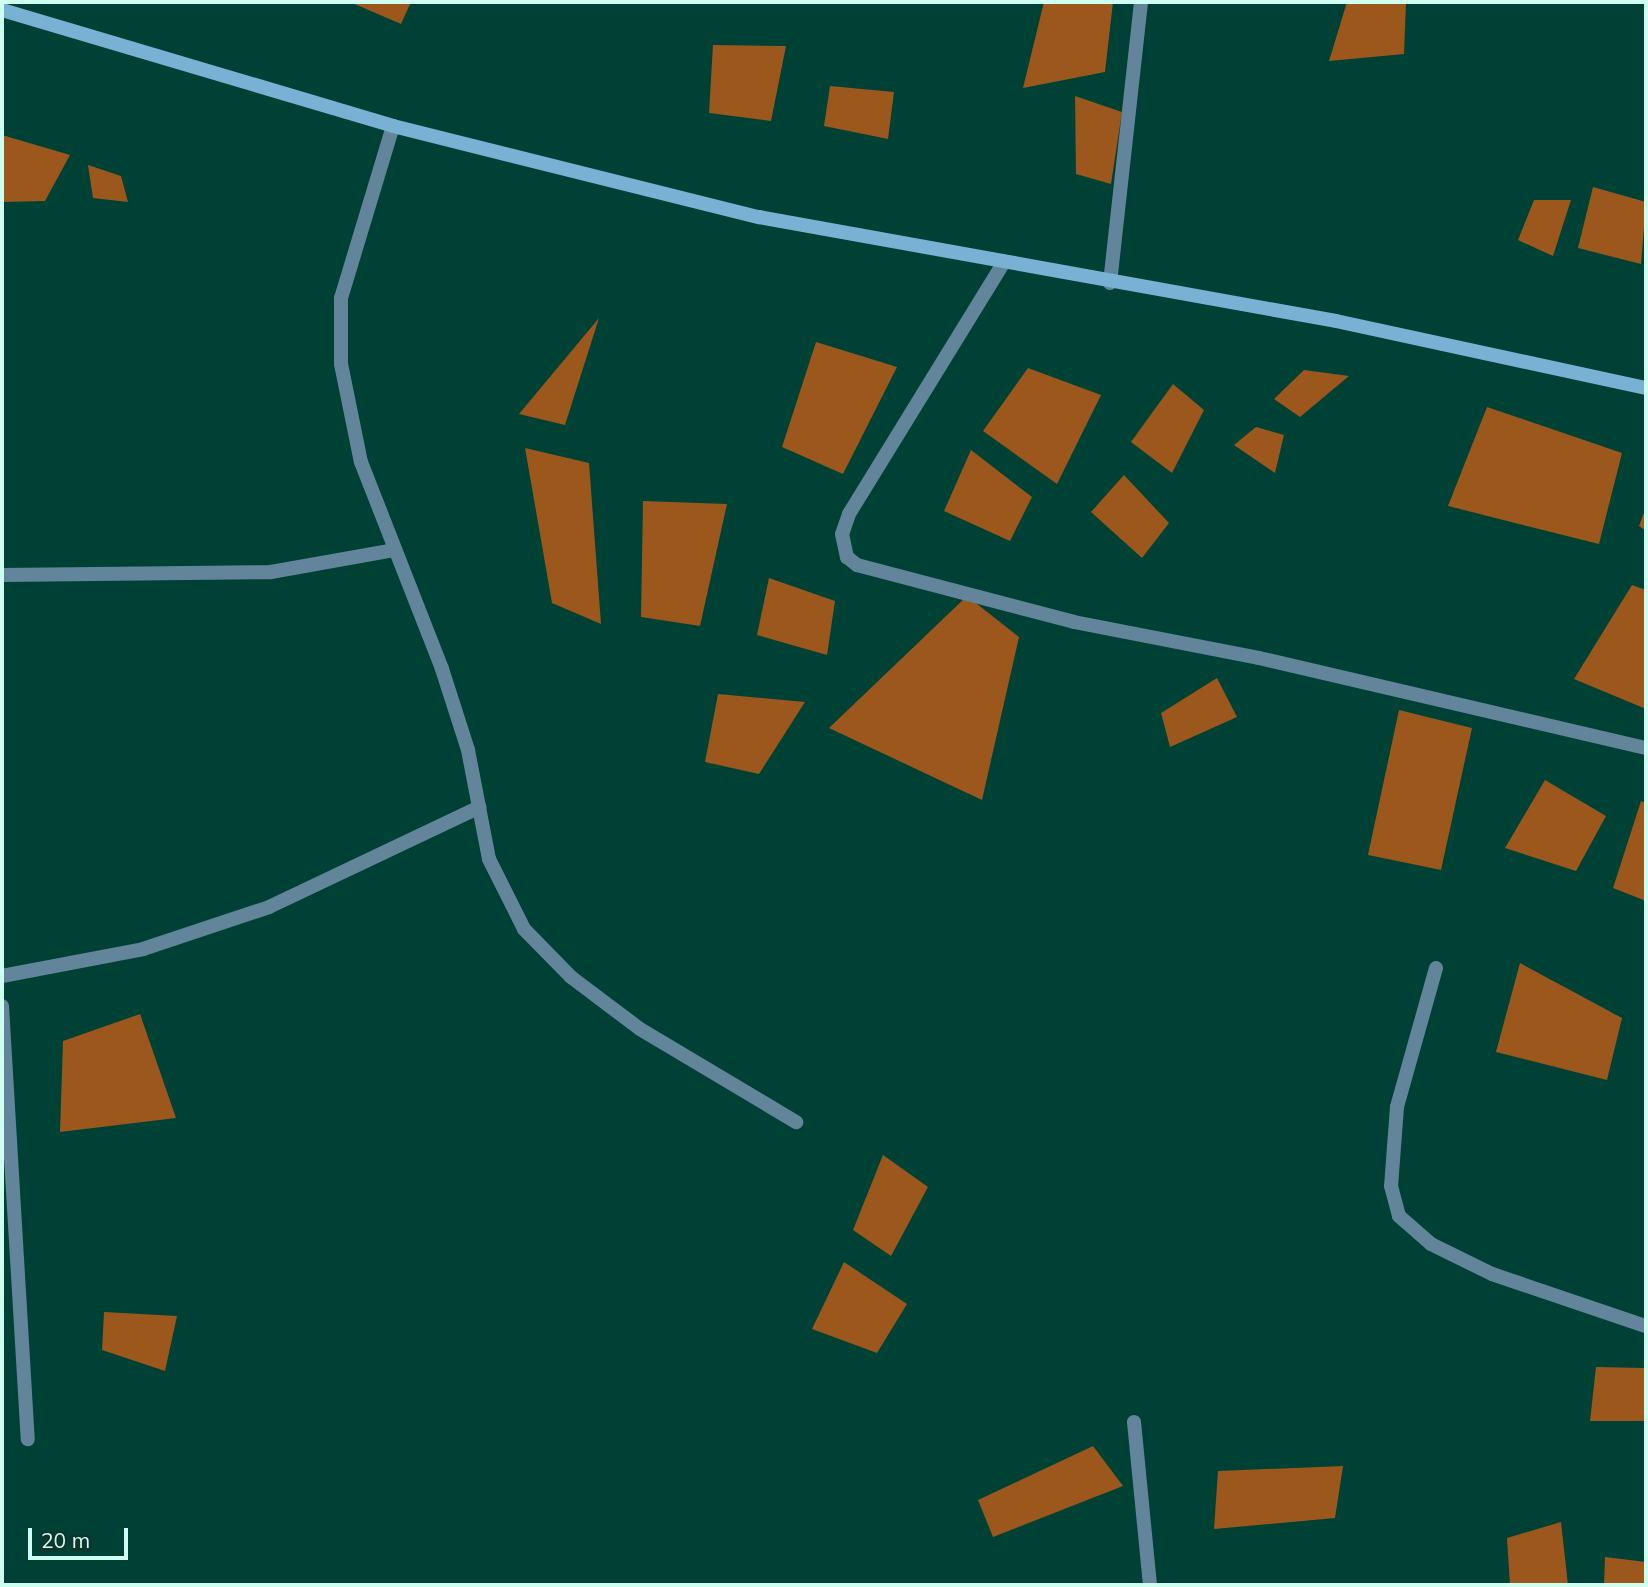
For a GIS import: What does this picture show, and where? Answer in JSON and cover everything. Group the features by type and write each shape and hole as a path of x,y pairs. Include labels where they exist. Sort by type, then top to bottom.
{"main road":[{"path":"2,10 393,127 759,217 1110,283 1336,321 1646,388"}],"street":[{"path":"1110,283 1141,2"},
{"path":"393,127 341,298 341,364 361,462 442,669 480,807 489,859 524,929 571,977 640,1029 796,1122"},
{"path":"1004,262 849,514 842,534 847,557 857,565 1074,622 1259,658 1646,748"},
{"path":"2,575 271,572 395,550"},
{"path":"2,976 143,949 269,907 480,807"},
{"path":"1436,968 1397,1107 1391,1186 1399,1216 1431,1244 1492,1274 1646,1326"},
{"path":"2,1006 28,1439"},
{"path":"1134,1422 1150,1585"}],"building":[{"path":"350,2 411,2 401,24"},
{"path":"1044,2 1113,2 1105,72 1023,88"},
{"path":"1347,2 1406,2 1404,54 1329,61"},
{"path":"713,45 786,46 771,121 709,113"},
{"path":"830,86 894,92 888,139 824,126"},
{"path":"1075,96 1122,112 1111,184 1076,174"},
{"path":"2,135 70,155 45,201 2,202"},
{"path":"88,165 121,176 128,202 93,198"},
{"path":"1593,187 1646,202 1641,264 1578,248"},
{"path":"1534,200 1571,200 1553,256 1518,240"},
{"path":"599,318 565,425 519,414"},
{"path":"816,342 897,367 843,474 782,447"},
{"path":"1028,368 1101,395 1057,484 983,431"},
{"path":"1304,370 1349,376 1300,417 1274,399"},
{"path":"1173,384 1204,410 1172,473 1131,442"},
{"path":"1487,407 1622,453 1599,544 1448,506"},
{"path":"1256,427 1284,435 1275,473 1234,445"},
{"path":"525,448 589,463 601,624 552,603"},
{"path":"971,450 1032,497 1010,541 944,511"},
{"path":"1124,475 1169,523 1142,558 1091,512"},
{"path":"643,501 727,504 700,626 641,617"},
{"path":"1646,507 1646,531 1639,526"},
{"path":"769,578 835,601 827,655 757,635"},
{"path":"1632,585 1646,590 1646,709 1574,679"},
{"path":"967,596 1019,637 982,800 829,728"},
{"path":"1217,678 1237,717 1170,747 1161,713"},
{"path":"718,694 805,702 759,774 705,762"},
{"path":"1399,710 1472,728 1441,870 1368,855"},
{"path":"1545,780 1606,816 1576,871 1505,848"},
{"path":"1641,801 1646,803 1646,901 1613,888"},
{"path":"1520,963 1622,1018 1607,1080 1496,1052"},
{"path":"140,1014 176,1118 60,1132 63,1041"},
{"path":"883,1155 928,1187 891,1256 853,1230"},
{"path":"844,1262 907,1304 877,1353 812,1329"},
{"path":"104,1312 177,1316 165,1371 102,1350"},
{"path":"1596,1367 1646,1368 1646,1421 1590,1421"},
{"path":"1093,1446 1123,1486 993,1537 978,1500"},
{"path":"1343,1466 1335,1518 1214,1529 1218,1471"},
{"path":"1561,1522 1568,1585 1510,1585 1507,1538"},
{"path":"1605,1557 1646,1562 1646,1585 1604,1585"}]}
